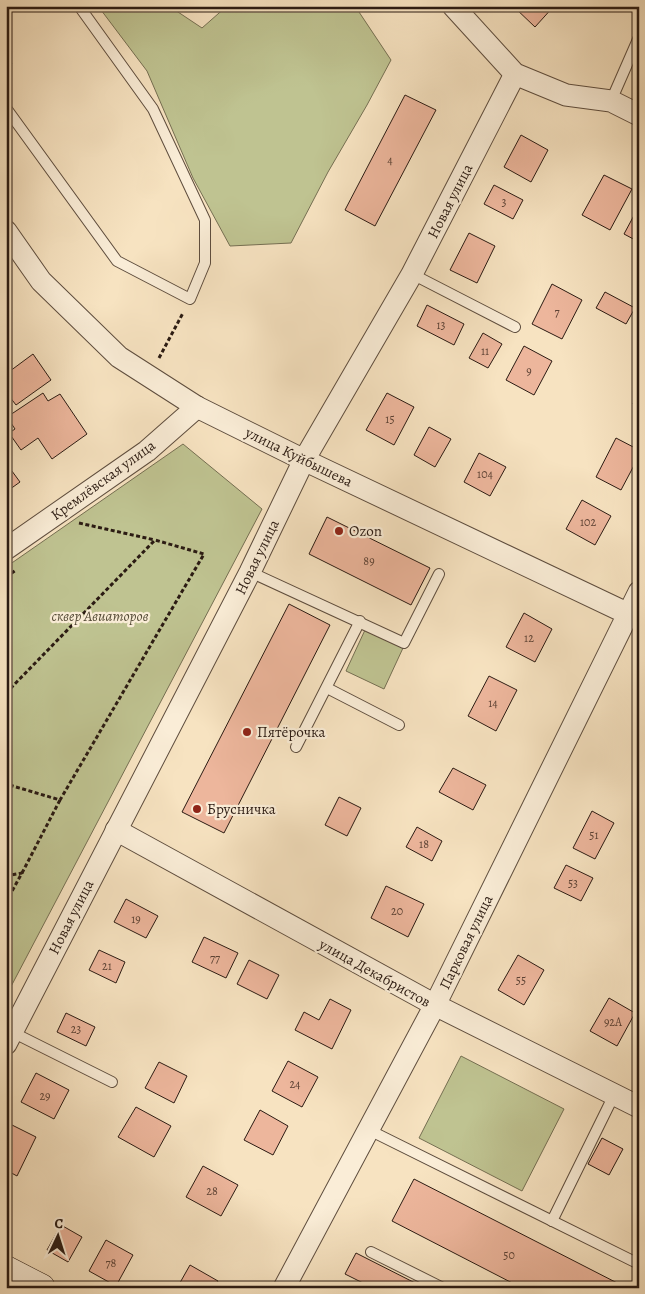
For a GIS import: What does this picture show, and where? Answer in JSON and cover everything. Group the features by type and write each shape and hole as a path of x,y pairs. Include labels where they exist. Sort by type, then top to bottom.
{"street":[{"path":"453,6 515,74 566,95 611,101 639,115"},
{"name":"Новая улица","path":"9,1038 250,572 304,460 412,274 515,74"},
{"name":"улица Куйбышева","path":"6,231 41,282 119,357 197,407 633,617"},
{"name":"Кремлёвская улица","path":"6,549 147,451 197,407"},
{"name":"Парковая улица","path":"284,1288 435,1006 633,617 639,592"},
{"name":"улица Декабристов","path":"116,830 435,1006 639,1107"},
{"path":"6,1270 41,1288"}],"lane":[{"path":"6,108 117,261 190,299 205,264 205,220 153,109 79,6"},
{"path":"611,101 639,37"},
{"path":"412,274 515,327"},
{"path":"250,572 404,642 439,574"},
{"path":"296,747 360,621"},
{"path":"326,688 400,725"},
{"path":"9,1038 112,1082"},
{"path":"552,1221 614,1095"},
{"path":"368,1130 639,1264"},
{"path":"371,1252 443,1288"}],"path":[{"path":"150,376 190,299"},
{"path":"6,902 60,800 204,554 155,540 78,523"},
{"path":"6,693 155,540"},
{"path":"6,577 22,565"},
{"path":"6,784 60,800"},
{"path":"6,876 22,873"}],"green space":[{"path":"98,6 169,6 202,28 227,6 355,6 391,60 328,172 291,243 230,246 193,178 147,71"},
{"name":"сквер Авиаторов","path":"183,444 262,509 6,996 6,567"},
{"path":"365,630 403,648 384,689 346,671"},
{"path":"461,1056 564,1109 522,1191 419,1138"}],"building":[{"path":"513,6 554,6 535,27"},
{"path":"6,56 12,64 6,69"},
{"path":"405,95 436,110 375,226 345,210"},
{"path":"521,135 548,150 531,182 504,167"},
{"path":"604,175 632,189 610,230 582,215"},
{"path":"494,185 523,200 513,219 484,204"},
{"path":"639,206 639,242 624,234"},
{"path":"469,233 495,246 477,283 450,270"},
{"path":"552,284 582,300 562,339 532,324"},
{"path":"605,292 635,308 626,324 596,308"},
{"path":"427,305 464,324 454,345 417,326"},
{"path":"483,333 502,344 488,368 469,358"},
{"path":"524,346 552,361 534,395 506,380"},
{"path":"33,354 51,380 16,405 6,392 6,374"},
{"path":"43,393 48,401 60,394 87,434 52,459 38,438 21,450 9,433 15,429 7,417"},
{"path":"387,393 414,407 394,445 366,430"},
{"path":"639,393 639,406 633,404"},
{"path":"429,427 451,439 435,467 414,455"},
{"path":"616,438 639,450 639,456 621,490 596,477"},
{"path":"479,453 506,467 490,496 464,482"},
{"path":"6,463 20,482 6,492"},
{"path":"582,500 611,516 595,545 566,529"},
{"path":"327,517 430,568 411,605 309,554"},
{"path":"289,604 330,625 224,833 182,812"},
{"path":"524,613 552,629 535,662 506,647"},
{"path":"489,676 517,690 496,731 468,716"},
{"path":"453,768 486,785 473,810 439,792"},
{"path":"339,797 361,808 347,836 325,825"},
{"path":"592,811 614,823 595,859 573,848"},
{"path":"417,827 442,841 432,861 406,847"},
{"path":"566,865 593,878 581,901 554,888"},
{"path":"386,886 424,904 408,937 371,918"},
{"path":"126,899 158,916 146,938 114,922"},
{"path":"204,937 238,953 226,978 192,962"},
{"path":"99,950 125,962 116,983 89,970"},
{"path":"518,955 544,970 524,1005 498,990"},
{"path":"249,960 279,975 267,999 237,984"},
{"path":"609,998 635,1013 617,1046 590,1031"},
{"path":"330,999 351,1010 332,1049 295,1030 304,1012 319,1020"},
{"path":"66,1013 95,1027 86,1046 57,1032"},
{"path":"288,1061 318,1077 302,1107 272,1091"},
{"path":"159,1062 187,1076 174,1103 145,1088"},
{"path":"36,1073 69,1090 54,1119 21,1102"},
{"path":"136,1107 171,1126 154,1157 118,1137"},
{"path":"260,1110 288,1126 273,1155 244,1140"},
{"path":"10,1124 36,1137 17,1176 6,1170 6,1130"},
{"path":"602,1138 623,1149 609,1175 588,1164"},
{"path":"203,1166 238,1185 221,1216 186,1197"},
{"path":"414,1179 627,1288 522,1288 392,1221"},
{"path":"61,1225 82,1237 68,1262 47,1250"},
{"path":"106,1240 133,1255 116,1286 89,1271"},
{"path":"356,1253 425,1288 373,1288 345,1274"},
{"path":"190,1265 218,1281 214,1288 177,1288"}],"place":[{"name":"Ozon","path":"339,531"},
{"name":"Пятёрочка","path":"247,732"},
{"name":"Брусничка","path":"197,809"}]}
